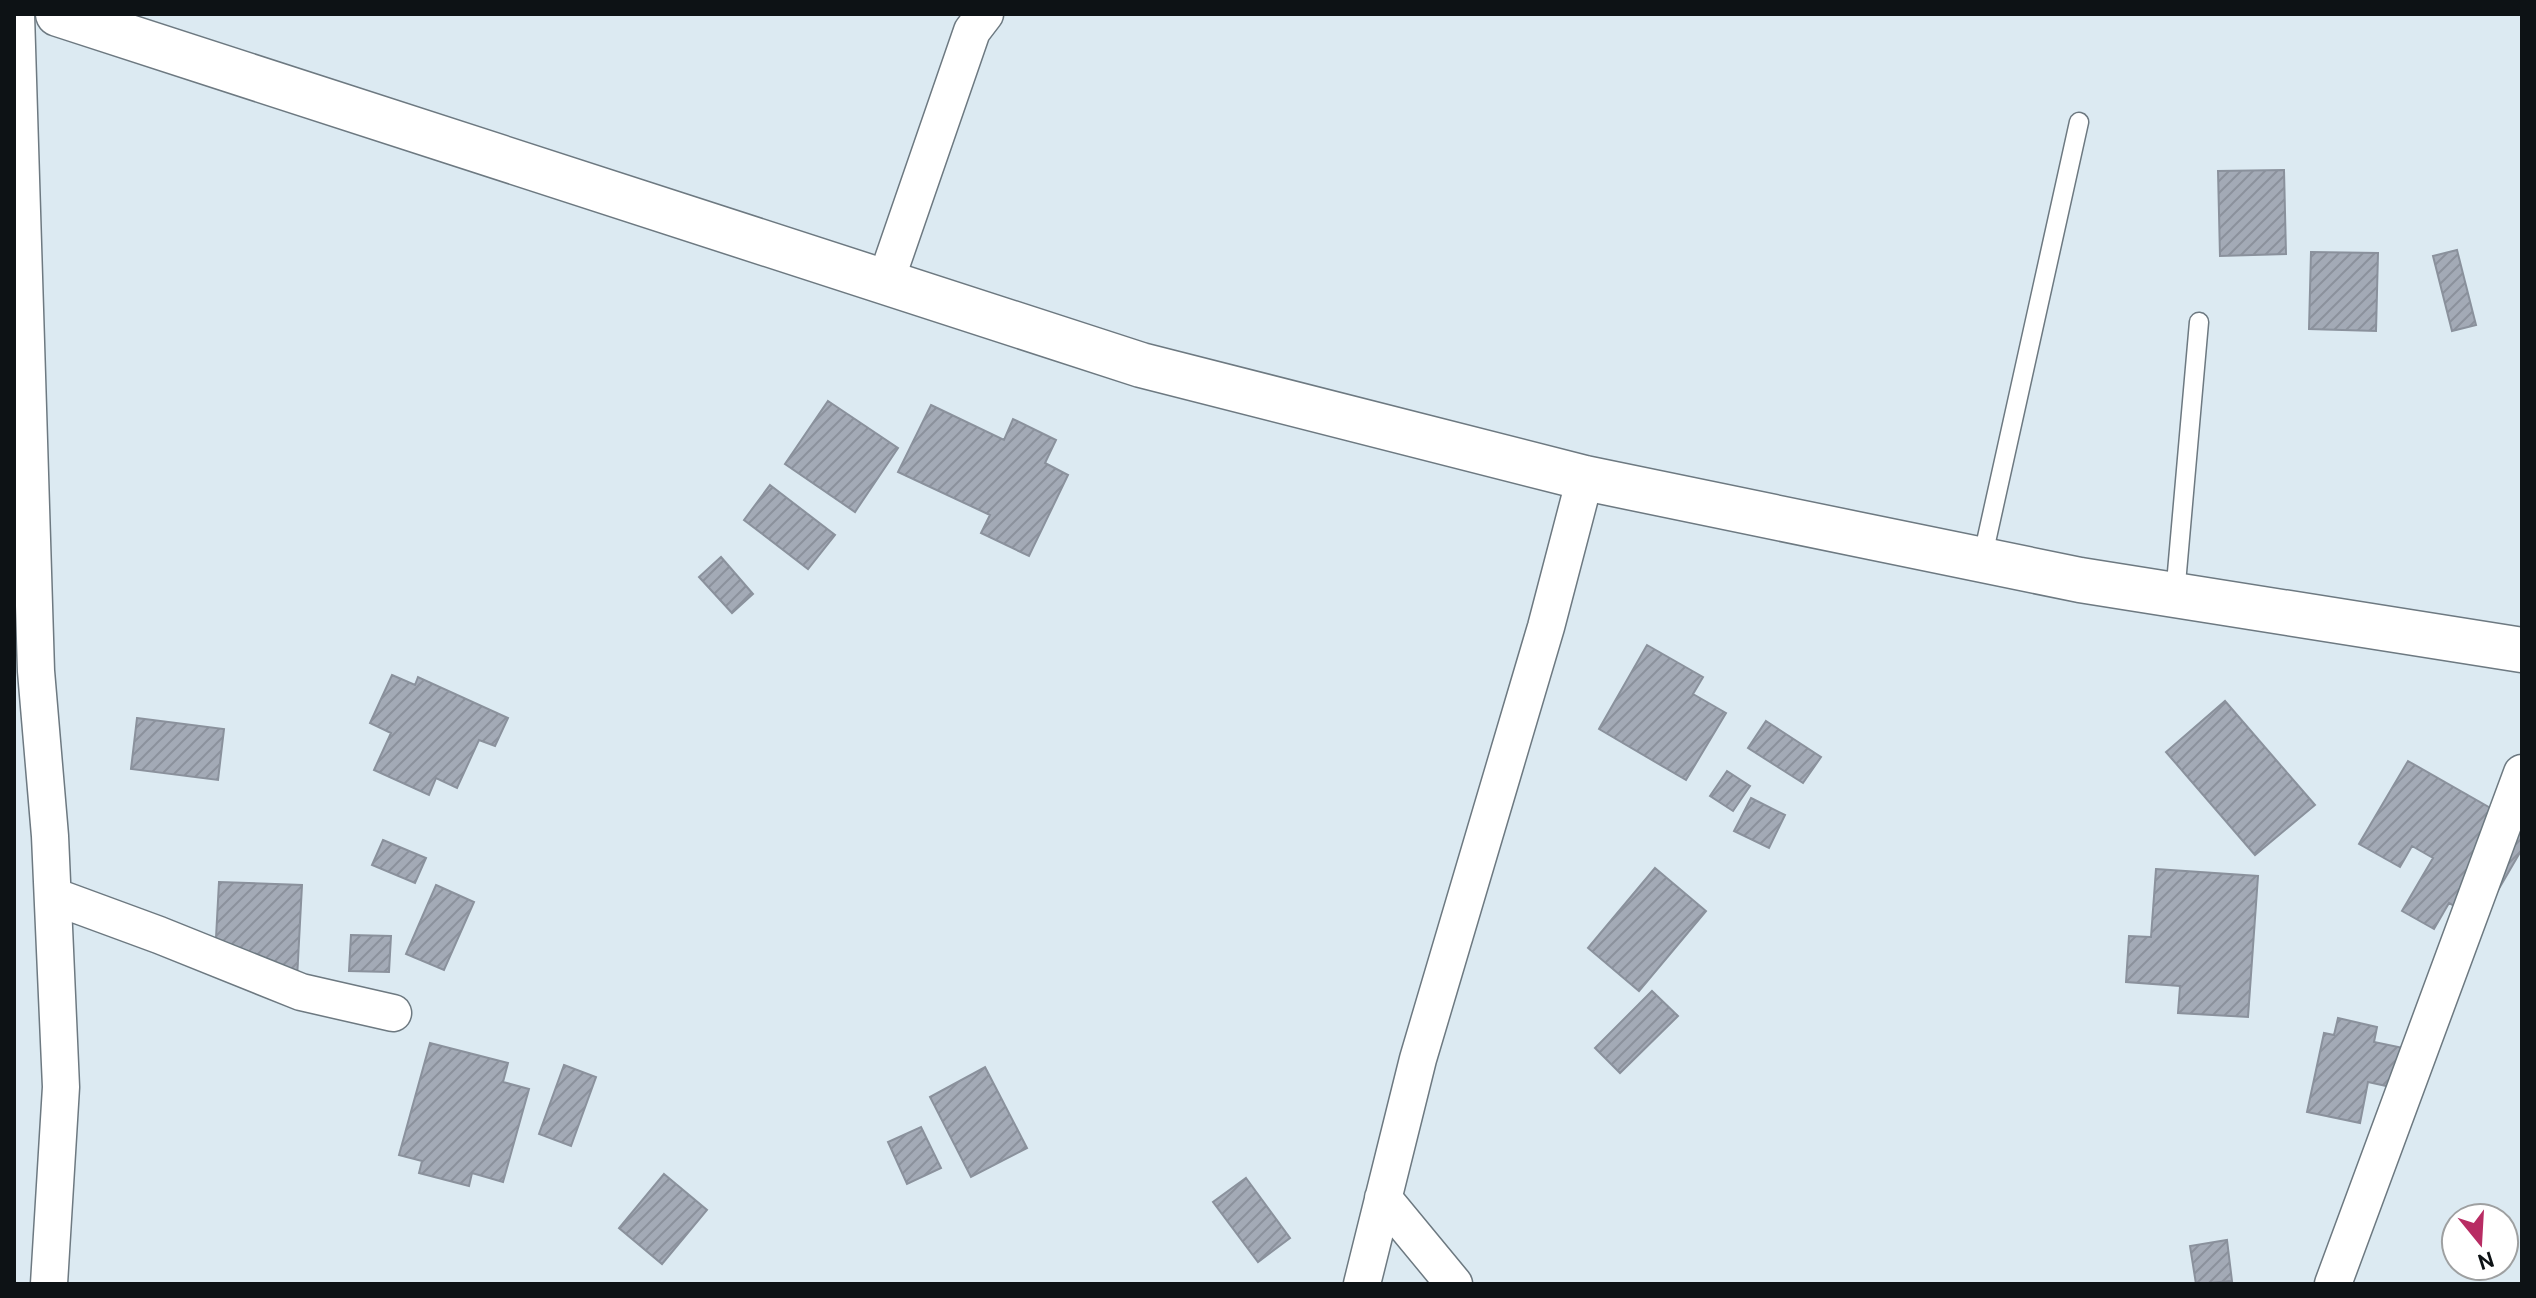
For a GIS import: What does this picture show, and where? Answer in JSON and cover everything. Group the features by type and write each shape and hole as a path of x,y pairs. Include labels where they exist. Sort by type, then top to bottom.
{"main road":[{"path":"58,14 1141,365 1585,478 1982,560 2080,580 2522,650"}],"street":[{"path":"16,14 25,676 53,896 61,1087 49,1284"},
{"path":"885,283 971,20"},
{"path":"1362,1284 1446,958 1546,627 1585,478"},
{"path":"2333,1284 2522,773"},
{"path":"53,896 301,992 393,1013"},
{"path":"1383,1198 1454,1284"}],"lane":[{"path":"1982,560 2079,122"},
{"path":"2175,595 2199,322"}],"building":[{"path":"2284,170 2286,254 2220,256 2218,171"},
{"path":"2457,250 2476,325 2452,331 2433,256"},
{"path":"2311,252 2378,253 2376,331 2309,329"},
{"path":"828,401 898,448 855,512 785,464"},
{"path":"931,405 1004,440 1013,419 1056,440 1045,463 1068,475 1029,556 981,533 990,515 898,472"},
{"path":"770,485 835,535 808,569 744,520"},
{"path":"721,557 753,594 732,613 699,577"},
{"path":"1647,645 1703,677 1693,694 1726,713 1686,780 1599,729"},
{"path":"392,675 415,685 418,677 508,718 495,746 479,740 457,788 436,778 429,795 374,770 391,733 370,723"},
{"path":"2225,701 2315,805 2255,855 2166,752"},
{"path":"137,718 224,729 218,780 131,769"},
{"path":"1766,721 1821,757 1803,783 1748,748"},
{"path":"2408,761 2522,826 2522,849 2493,899 2474,918 2449,903 2434,929 2402,911 2433,858 2412,846 2400,867 2359,844"},
{"path":"1727,771 1750,786 1733,811 1710,796"},
{"path":"1751,798 1785,815 1769,848 1734,831"},
{"path":"383,840 426,858 415,883 372,865"},
{"path":"1655,868 1706,911 1639,991 1588,948"},
{"path":"2156,869 2258,876 2248,1017 2178,1013 2180,986 2126,982 2129,936 2151,937"},
{"path":"219,882 302,885 297,979 214,975"},
{"path":"436,885 474,902 444,970 406,954"},
{"path":"351,935 391,936 389,972 349,971"},
{"path":"1652,991 1678,1016 1620,1073 1595,1048"},
{"path":"2338,1018 2377,1027 2374,1042 2408,1049 2400,1089 2368,1082 2360,1123 2307,1112 2324,1033 2334,1035"},
{"path":"430,1043 508,1063 503,1082 529,1089 503,1182 472,1173 469,1186 419,1173 422,1161 399,1155"},
{"path":"564,1065 596,1077 571,1146 539,1134"},
{"path":"985,1067 1027,1148 971,1177 930,1097"},
{"path":"921,1127 941,1168 907,1184 888,1142"},
{"path":"664,1174 707,1210 662,1264 619,1228"},
{"path":"1246,1178 1290,1238 1258,1262 1213,1202"},
{"path":"2227,1240 2232,1281 2196,1284 2190,1246"}]}
